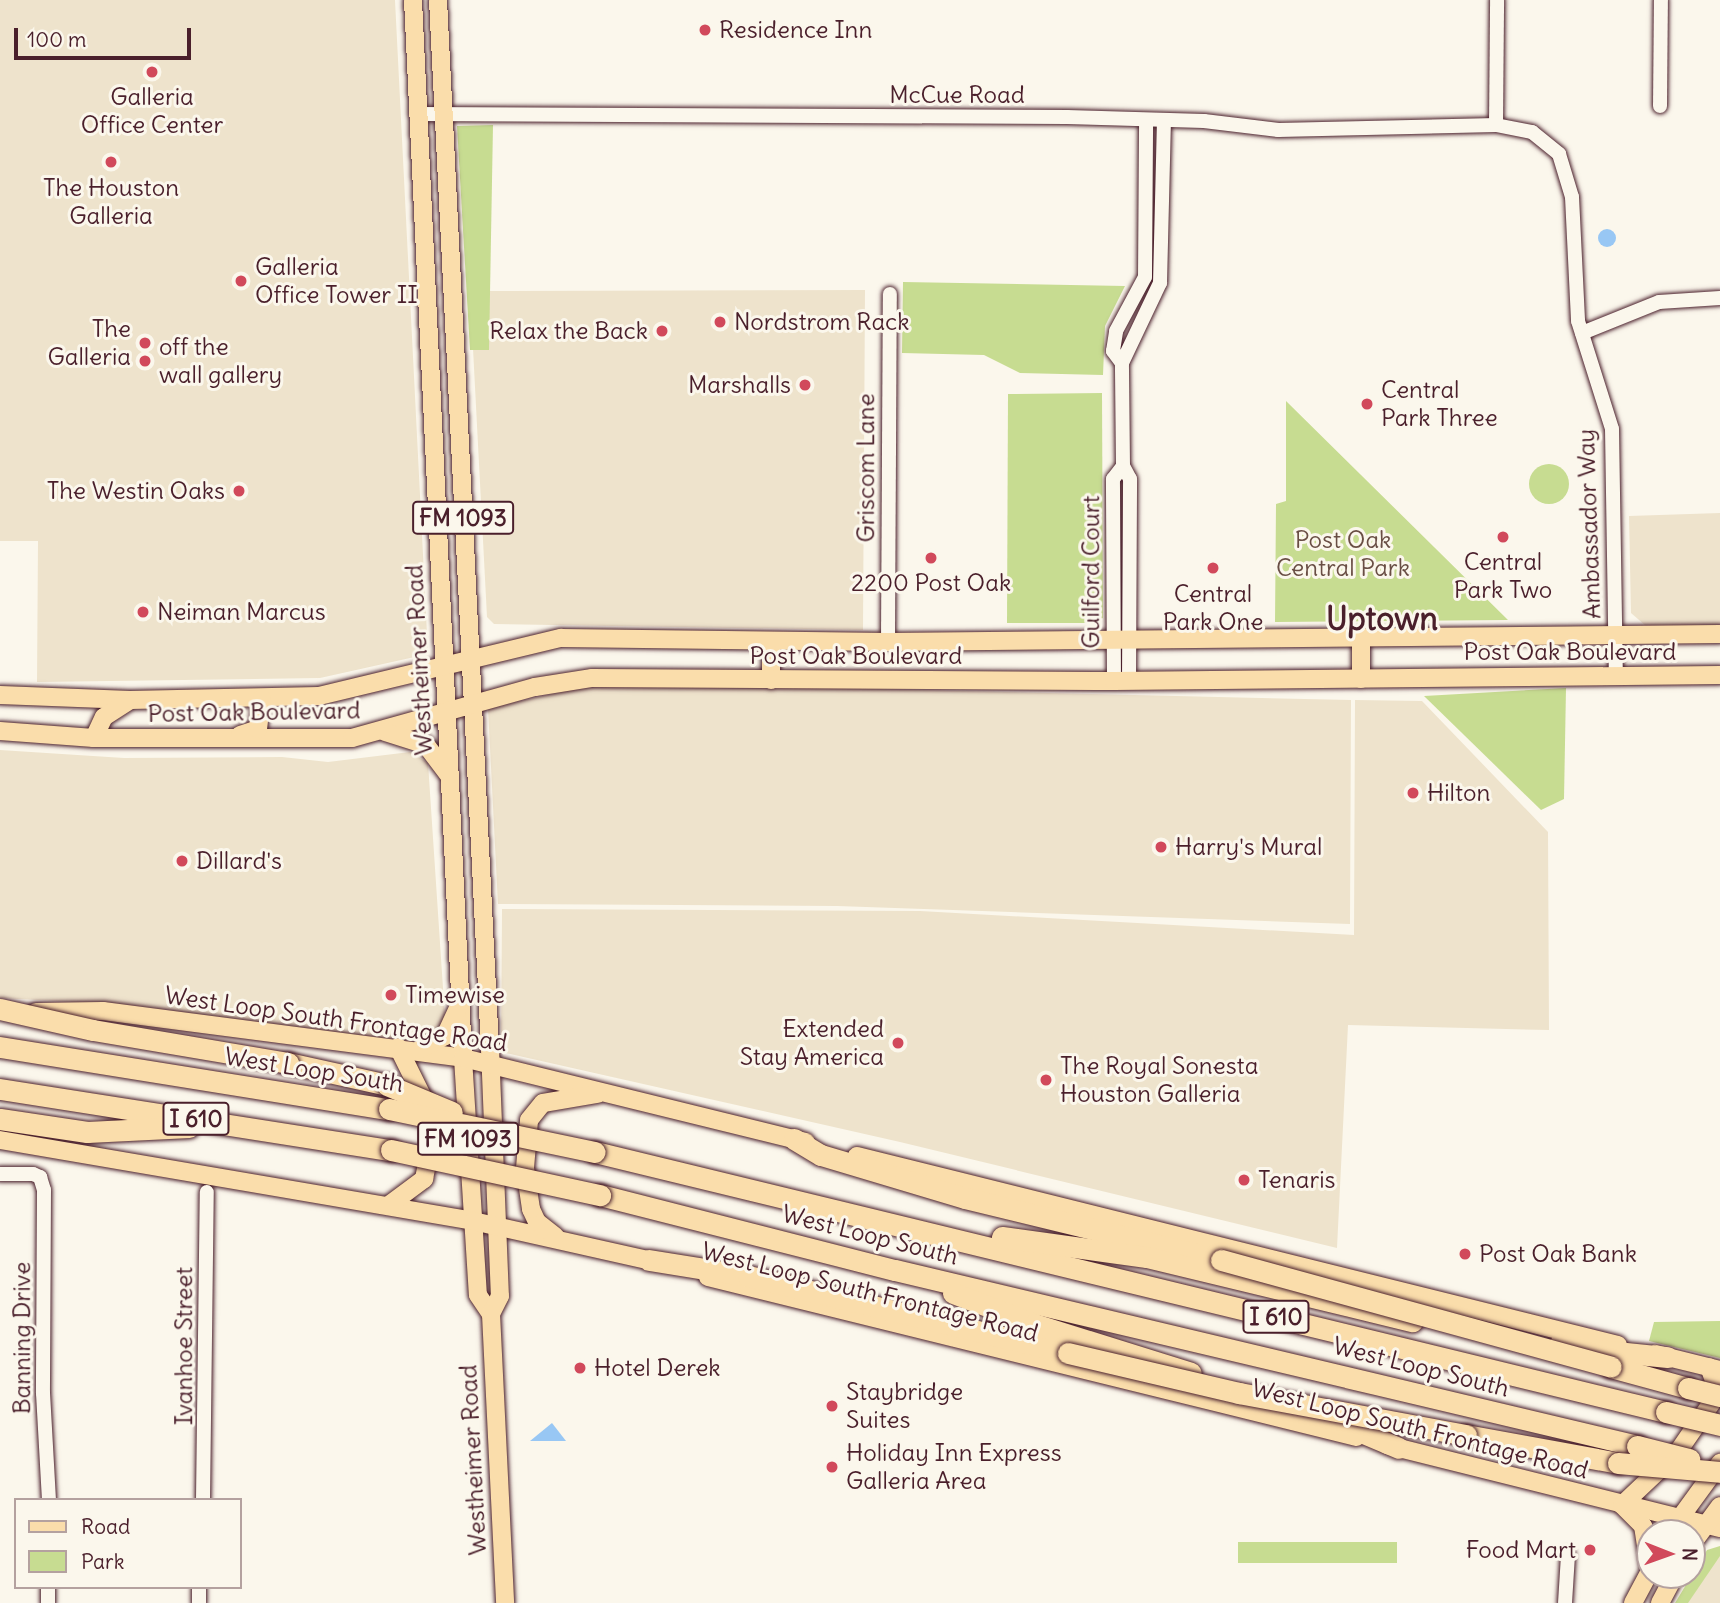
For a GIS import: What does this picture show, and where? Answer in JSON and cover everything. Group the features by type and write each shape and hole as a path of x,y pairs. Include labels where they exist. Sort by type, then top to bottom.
{"highway":[{"path":"0,1011 93,1030 288,1063 387,1085 492,1129"},
{"name":"West Loop South","path":"0,1048 389,1109 492,1129 886,1221 1720,1425"},
{"name":"West Loop South","path":"0,1089 391,1150 600,1195 895,1270 1720,1467"},
{"path":"0,1119 87,1132 235,1125"},
{"path":"794,1139 821,1155 965,1198 1221,1260 1720,1396"},
{"path":"886,1221 1147,1257 1360,1311 1562,1347 1667,1357"},
{"path":"649,1260 748,1276 1239,1393 1618,1463 1720,1467"},
{"path":"895,1270 1034,1324 1297,1406 1399,1448"}],"main road":[{"name":"Westheimer Road","path":"413,0 428,261 463,1058 478,1295 491,1314"},
{"name":"Westheimer Road","path":"438,0 498,1226 500,1296 491,1314 505,1603"},
{"path":"428,261 436,271 453,330"},
{"path":"434,427 448,490 462,492"},
{"name":"Post Oak Boulevard","path":"0,695 130,700 262,698 340,692 470,657 561,638 888,642 1720,634"},
{"path":"1361,639 1361,679"},
{"path":"771,641 771,680"},
{"name":"Post Oak Boulevard","path":"0,731 94,738 352,738 385,732 535,687 592,678 1122,681 1720,675"},
{"path":"234,739 258,729 262,698"},
{"path":"94,738 104,717 130,700"},
{"path":"385,732 426,745 449,776"},
{"path":"418,1051 445,1036 460,1003"},
{"name":"West Loop South Frontage Road","path":"0,1011 103,1011 398,1047 491,1063 1714,1368"},
{"path":"389,1205 424,1180 431,1144 429,1110 398,1047"},
{"path":"562,1240 537,1222 531,1209 525,1168 530,1120 543,1103 607,1093"},
{"name":"West Loop South Frontage Road","path":"0,1140 389,1205 562,1240 649,1260 768,1295 1399,1448 1622,1505 1658,1519"},
{"path":"1636,1519 1622,1505 1677,1453 1715,1398 1714,1368"},
{"path":"1678,1519 1720,1467"},
{"path":"1712,1525 1720,1506"}],"street":[{"path":"1496,125 1497,0"},
{"path":"1660,106 1661,0"},
{"name":"McCue Road","path":"419,114 1164,120 1278,130 1496,125"},
{"name":"Guilford Court","path":"1122,363 1113,351 1116,331 1145,277 1146,120"},
{"name":"Guilford Court","path":"1122,681 1113,479 1123,466 1122,363 1160,283 1164,120"},
{"name":"Ambassador Way","path":"1496,125 1532,132 1559,154 1572,197 1572,261 1582,333 1612,429 1616,677"},
{"path":"1146,172 1163,172"},
{"name":"Griscom Lane","path":"888,642 890,295"},
{"path":"1582,333 1659,302 1720,298"},
{"name":"Banning Drive","path":"0,1174 40,1177 49,1498"},
{"name":"Ivanhoe Street","path":"203,1498 207,1192"},
{"path":"1565,1603 1568,1555"}],"shaded area":[{"path":"0,0 395,0 428,654 320,678 37,682 38,541 0,541"},
{"path":"865,290 863,630 494,624 487,617 470,291"},
{"path":"1720,513 1720,626 1646,626 1631,613 1629,516"},
{"path":"657,684 1351,700 1350,924 837,906 498,904 488,708 594,685"},
{"path":"1355,700 1422,701 1548,832 1549,1030 1348,1025 1337,1248 900,1142 501,1052 502,909 920,911 1354,935"},
{"path":"0,750 124,758 282,757 328,762 410,752 428,763 447,1048 112,1004 0,998"},
{"path":"1720,1552 1720,1603 1681,1603 1689,1589 1706,1589 1707,1558"}],"green space":[{"path":"493,125 489,350 470,350 457,126"},
{"path":"903,282 1125,286 1105,326 1103,375 1020,373 984,355 902,353"},
{"path":"1102,393 1103,618 1092,623 1007,623 1008,394"},
{"name":"Post Oak Central Park","path":"1286,401 1508,620 1275,622 1276,504 1286,501"},
{"path":"1549,464 1563,470 1569,484 1563,498 1549,504 1535,498 1529,484 1535,470"},
{"path":"1566,688 1564,799 1541,810 1424,696"},
{"path":"1720,1321 1720,1358 1649,1341 1654,1322"},
{"path":"1238,1542 1397,1542 1397,1563 1238,1563"},
{"path":"1720,1546 1720,1556 1706,1577 1706,1552"},
{"path":"1683,1589 1698,1589 1688,1603 1675,1603"}],"water":[{"path":"1607,229 1613,232 1616,238 1613,244 1607,247 1601,244 1598,238 1601,232"},
{"path":"552,1423 566,1441 530,1441"}],"place":[{"name":"Residence Inn","path":"705,30"},
{"name":"Galleria Office Center","path":"152,72"},
{"name":"The Houston Galleria","path":"111,162"},
{"name":"Galleria Office Tower II","path":"241,281"},
{"name":"Nordstrom Rack","path":"720,322"},
{"name":"Relax the Back","path":"662,331"},
{"name":"The Galleria","path":"145,343"},
{"name":"off the wall gallery","path":"145,361"},
{"name":"Marshalls","path":"805,385"},
{"name":"Central Park Three","path":"1367,404"},
{"name":"The Westin Oaks","path":"239,491"},
{"name":"Central Park Two","path":"1503,537"},
{"name":"2200 Post Oak","path":"931,558"},
{"name":"Central Park One","path":"1213,568"},
{"name":"Neiman Marcus","path":"143,612"},
{"name":"Hilton","path":"1413,793"},
{"name":"Harry's Mural","path":"1161,847"},
{"name":"Dillard's","path":"182,861"},
{"name":"Timewise","path":"391,995"},
{"name":"Extended Stay America","path":"898,1043"},
{"name":"The Royal Sonesta Houston Galleria","path":"1046,1080"},
{"name":"Tenaris","path":"1244,1180"},
{"name":"Post Oak Bank","path":"1465,1254"},
{"name":"Hotel Derek","path":"580,1368"},
{"name":"Staybridge Suites","path":"832,1406"},
{"name":"Holiday Inn Express Galleria Area","path":"832,1467"},
{"name":"Food Mart","path":"1590,1550"}],"district":[{"name":"Uptown","path":"1382,619"}]}
